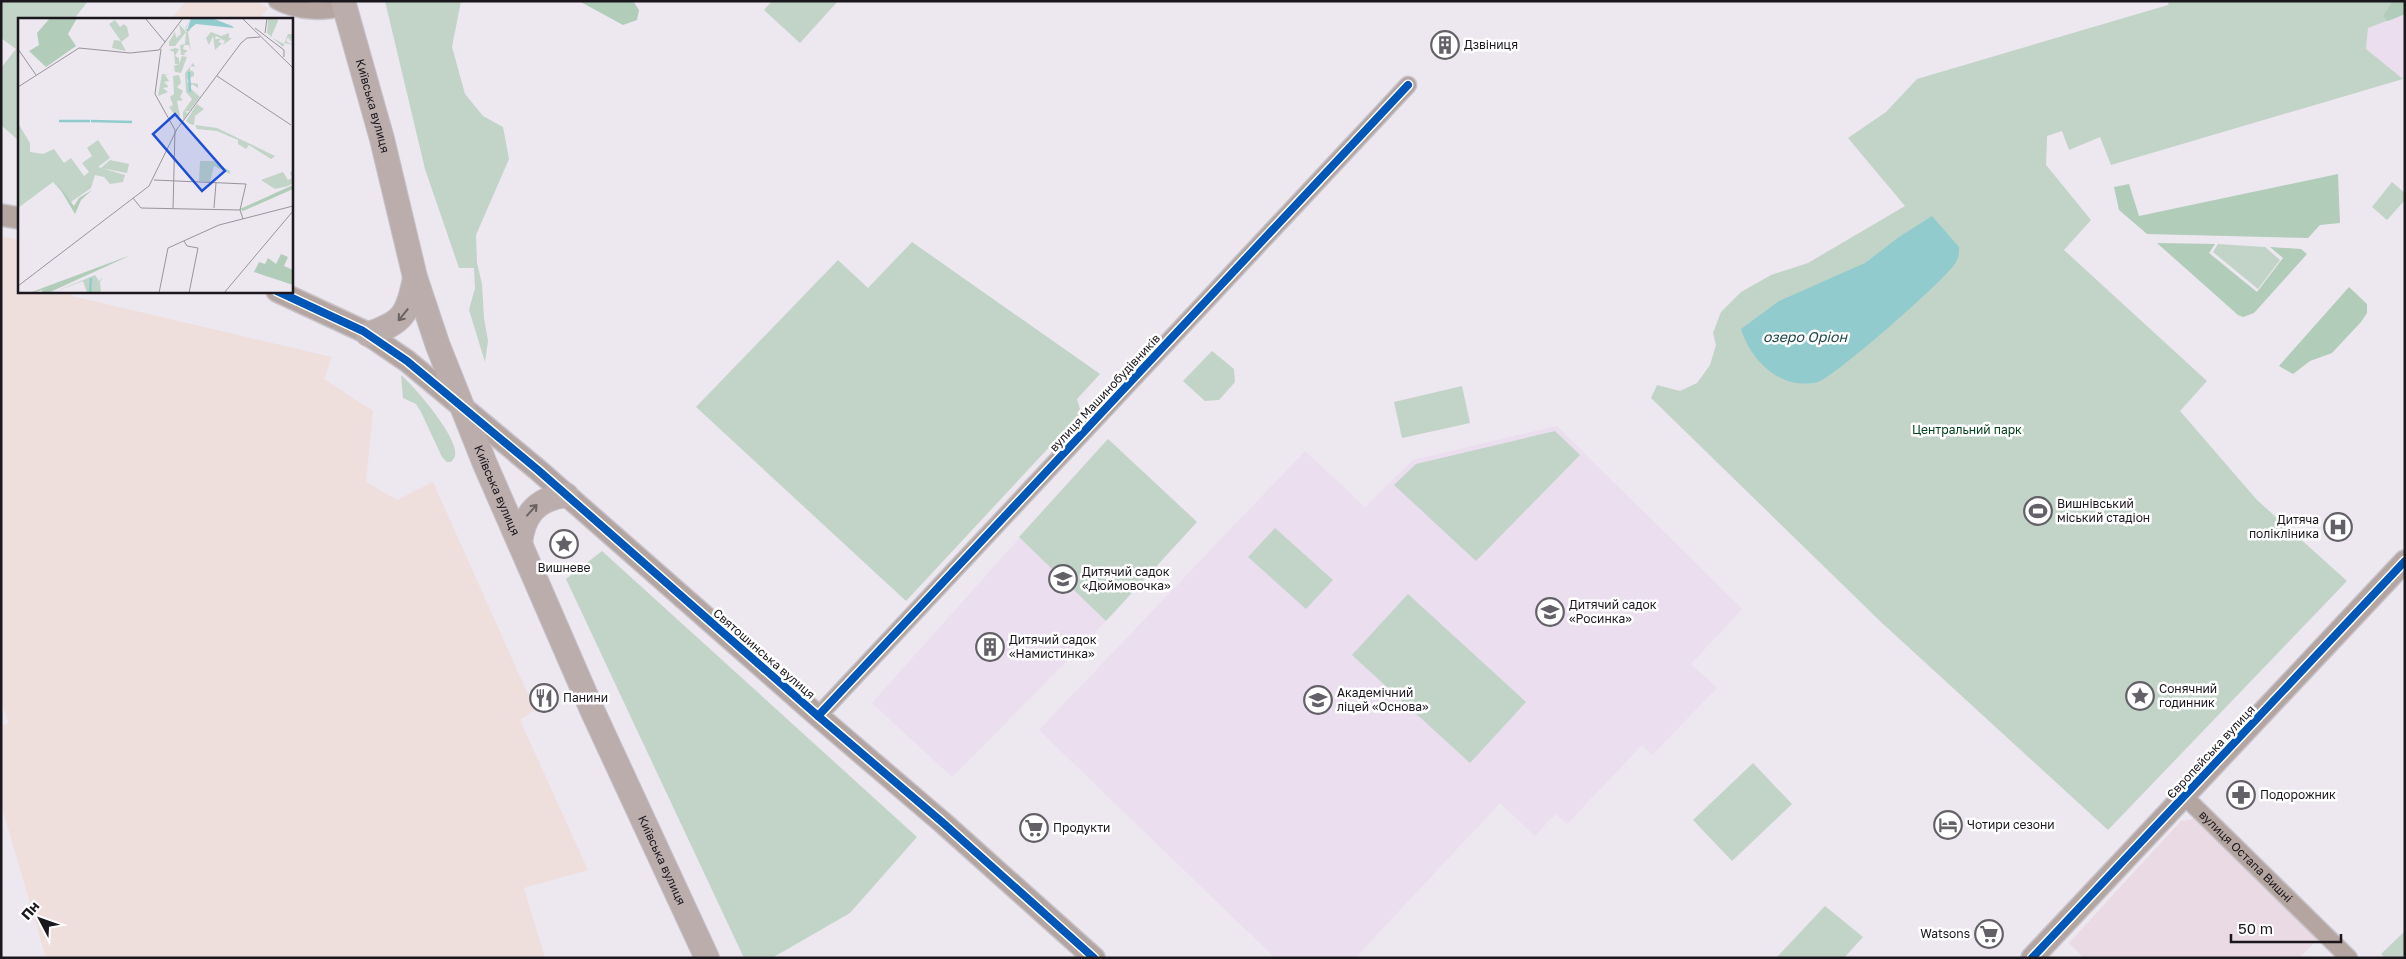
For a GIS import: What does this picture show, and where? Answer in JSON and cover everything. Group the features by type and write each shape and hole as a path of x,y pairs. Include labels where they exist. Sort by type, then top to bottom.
{"main road":[{"name":"Київська вулиця","path":"344,4 382,139 415,277 438,346 520,544 593,712 707,958"},
{"path":"368,334 384,329 400,320 410,302 415,277"},
{"path":"520,544 521,530 528,514 536,505 545,500 566,495"}],"street":[{"path":"277,1 299,9 328,11 344,4"},
{"name":"вулиця Машинобудівників","path":"818,716 1408,85"},
{"path":"1,215 18,218"},
{"name":"Святошинська вулиця","path":"279,292 368,334 407,361 566,495 942,822 1094,958"},
{"name":"Європейська вулиця","path":"2032,958 2405,561"},
{"name":"вулиця Остапа Вишні","path":"2185,797 2350,958"}],"shaded area":[{"path":"186,1 257,1 268,8 261,18 172,18"},
{"path":"2405,14 2405,81 2366,49 2368,28"},
{"path":"1,236 18,240 18,292 73,292 72,296 332,357 324,379 373,411 366,482 397,500 433,482 535,710 520,720 588,870 524,888 545,958 46,958 1,804 1,726 9,723 1,701"},
{"name":"Академічний ліцей «Основа»","path":"1557,426 1742,609 1691,664 1717,688 1652,755 1642,745 1567,824 1555,814 1535,836 1500,803 1355,958 1275,958 1039,730 1305,451 1365,507 1413,460"},
{"name":"Дитячий садок «Дюймовочка»","path":"1108,439 1197,522 1106,621 952,777 872,703"},
{"path":"2194,819 2319,938 2299,958 2084,958 2069,943 2181,821"}],"green space":[{"path":"1,1 88,1 75,18 18,18 18,140 1,125 1,68 16,49 1,38"},
{"path":"385,1 461,1 452,47 465,94 483,116 503,127 509,159 476,235 477,263 482,284 484,318 488,341 485,362 469,310 475,288 474,268 459,268 425,169"},
{"path":"579,1 633,1 639,10 637,20 623,25"},
{"path":"772,1 838,1 800,43 764,10"},
{"name":"Центральний парк","path":"2169,1 2405,1 2405,14 2368,28 2366,49 2403,79 2111,165 2100,137 2069,150 2062,131 2047,136 2046,165 2091,220 2064,250 2207,381 2180,411 2257,500 2347,581 2108,830 1881,622 1651,398 1657,385 1680,391 1697,383 1710,365 1716,345 1713,333 1721,312 1741,292 1771,275 1808,263 1905,206 1848,138 1886,112 1917,79 2168,5"},
{"path":"2393,1 2405,1 2405,14 2388,21 2383,16"},
{"path":"2338,174 2340,223 2320,225 2308,238 2147,234 2119,210 2114,187 2129,184 2139,216"},
{"path":"2392,182 2405,193 2405,200 2387,220 2372,207"},
{"path":"912,242 1100,374 1077,399 1081,413 906,601 696,407 838,260 868,288"},
{"path":"2157,243 2215,244 2209,253 2257,292 2283,258 2270,247 2301,249 2307,254 2254,313 2243,317 2238,315"},
{"path":"2218,244 2265,247 2280,260 2258,289 2213,252"},
{"path":"2349,287 2367,304 2367,313 2361,322 2332,353 2310,361 2293,374 2279,366"},
{"path":"1212,351 1234,369 1235,382 1219,400 1205,401 1183,381"},
{"path":"401,375 416,390 444,426 455,448 455,458 451,462 447,462 442,457 416,404 403,398"},
{"path":"1462,386 1470,423 1402,438 1394,402"},
{"path":"1555,431 1580,455 1476,561 1394,485 1416,464"},
{"path":"1108,439 1197,522 1106,621 1019,537"},
{"path":"1275,528 1333,580 1306,609 1248,557"},
{"path":"602,551 917,837 850,913 772,958 744,958 566,579"},
{"path":"1408,594 1526,702 1470,763 1352,655"},
{"path":"1753,763 1792,804 1732,861 1693,820"},
{"path":"1825,906 1863,937 1844,958 1776,958"},
{"path":"2405,931 2405,958 2385,958 2381,954"}],"water":[{"name":"озеро Оріон","path":"1932,216 1959,247 1957,260 1948,272 1913,306 1845,364 1818,382 1804,384 1780,378 1760,362 1752,352 1741,329 1779,301 1865,263 1899,237"}],"cycle path":[{"path":"818,716 1408,85"},
{"path":"279,292 363,331 407,361 538,470 818,716 942,822 1094,958"},
{"path":"2032,958 2405,561"}],"place":[{"name":"Дзвіниця","path":"1445,45"},
{"name":"Вишнівський міський стадіон","path":"2038,511"},
{"name":"Дитяча полікліника","path":"2338,527"},
{"name":"Вишневе","path":"564,544"},
{"name":"Дитячий садок «Дюймовочка»","path":"1063,579"},
{"name":"Дитячий садок «Росинка»","path":"1550,612"},
{"name":"Дитячий садок «Намистинка»","path":"990,647"},
{"name":"Сонячний годинник","path":"2140,696"},
{"name":"Панини","path":"544,698"},
{"name":"Академічний ліцей «Основа»","path":"1318,700"},
{"name":"Подорожник","path":"2241,795"},
{"name":"Чотири сезони","path":"1948,825"},
{"name":"Продукти","path":"1034,828"},
{"name":"Watsons","path":"1989,934"}]}
